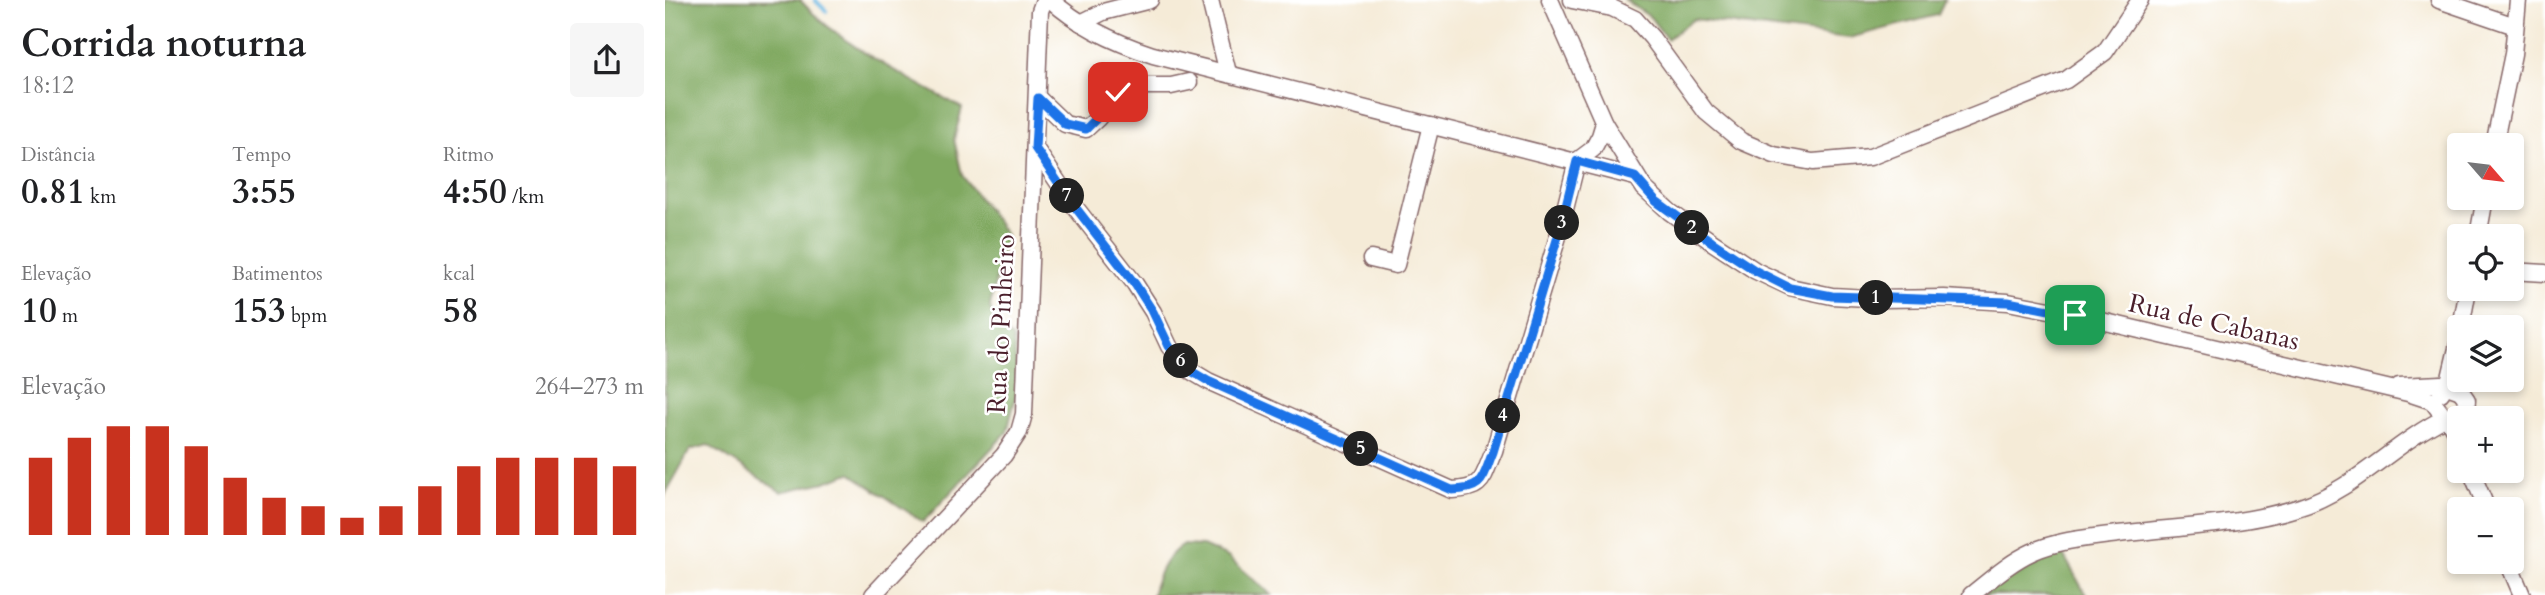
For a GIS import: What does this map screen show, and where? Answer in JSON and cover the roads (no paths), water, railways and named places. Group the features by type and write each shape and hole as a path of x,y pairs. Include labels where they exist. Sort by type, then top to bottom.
{"street":[{"name":"Rua do Pinheiro","path":"873,595 1004,455 1019,432 1024,414 1040,11 1044,0"},
{"path":"1051,0 1081,23 1132,48 1635,177"},
{"path":"1081,23 1103,12 1150,0"},
{"path":"1210,0 1228,74"},
{"name":"Rua de Cabanas","path":"1550,0 1604,123 1635,177 1656,201 1702,235 1756,271 1790,288 1832,296 2008,302 2386,387 2447,406"},
{"path":"1572,0 1612,8 1635,19 1706,112 1741,141 1774,155 1813,162 1870,157 2066,80 2105,52 2140,0"},
{"path":"2439,0 2515,26"},
{"path":"2497,133 2513,54 2518,0"},
{"path":"1038,98 1065,124 1086,129 1122,89 1132,86 1171,86 1189,82"},
{"path":"1035,148 1079,212 1135,284 1153,312 1169,346 1186,368 1208,381 1452,490 1470,489 1480,482 1493,452 1559,233 1577,161 1593,149 1604,123"},
{"path":"1371,259 1396,265 1431,125"},
{"path":"2524,272 2545,273"},
{"name":"Rua de Cabanas","path":"2386,387 2447,406"},
{"path":"1971,595 2001,571 2033,552 2078,539 2260,517 2301,507 2331,494 2447,412"},
{"path":"2513,574 2522,595"}],"waterway":[{"path":"815,0 826,11"}]}
